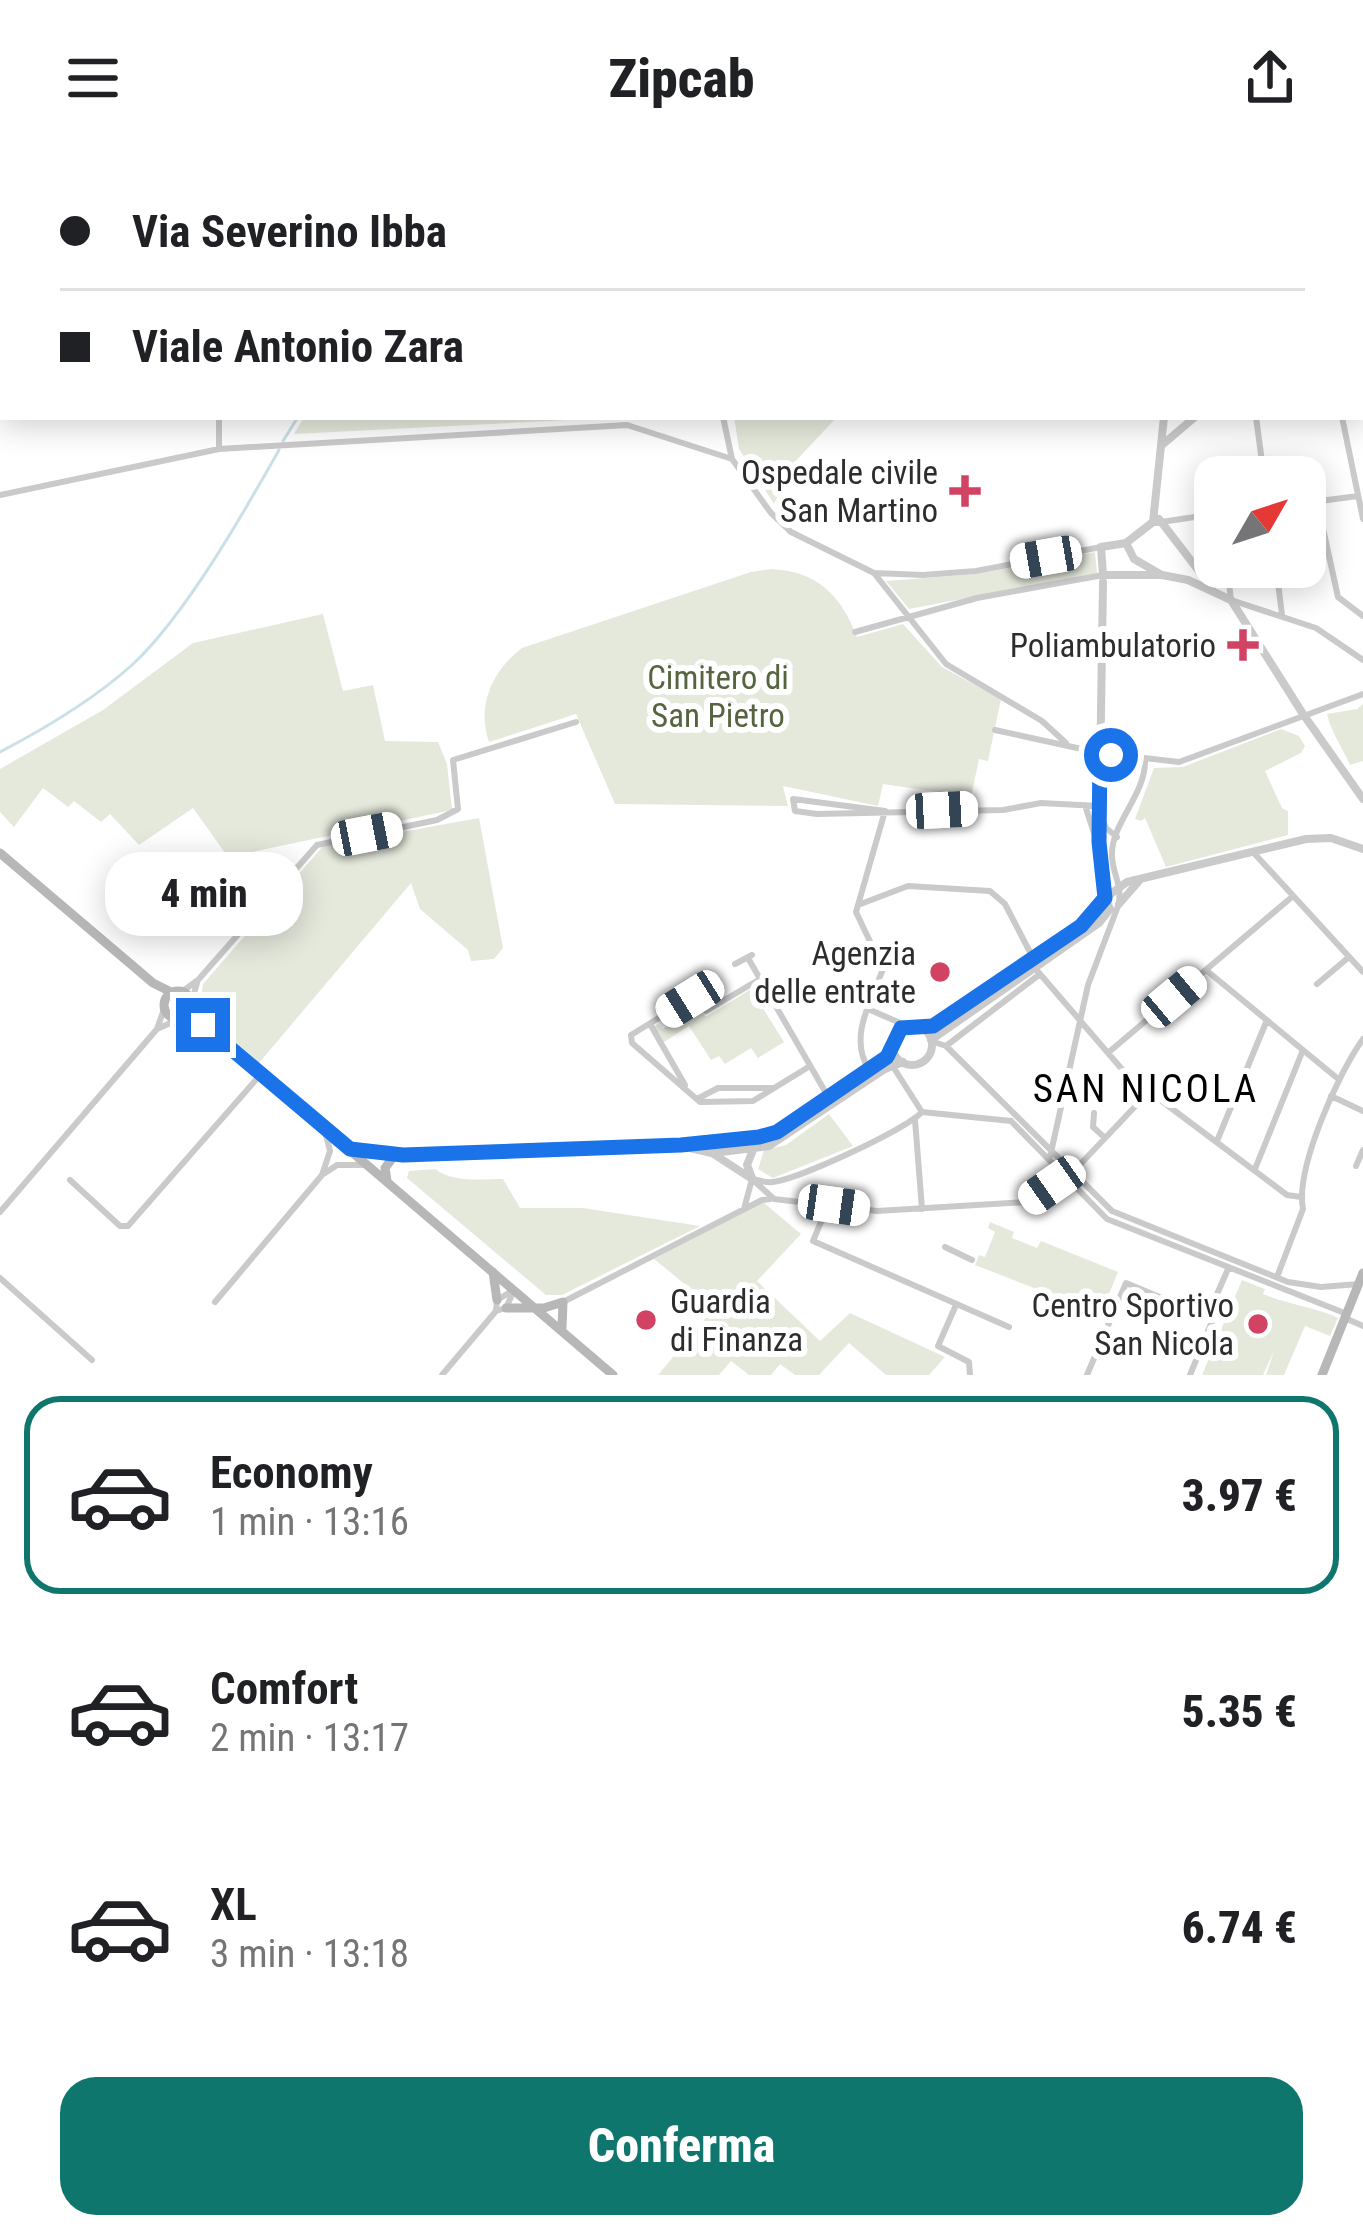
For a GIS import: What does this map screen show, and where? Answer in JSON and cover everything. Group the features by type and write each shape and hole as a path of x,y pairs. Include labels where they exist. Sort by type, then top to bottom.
{"main road":[{"path":"0,853 613,1375"},
{"path":"387,1181 385,1168 391,1160"},
{"path":"493,1272 500,1306 544,1308 563,1302 560,1322 565,1334"},
{"path":"1322,1375 1362,1281"}],"street":[{"path":"219,420 219,449"},
{"path":"724,420 732,459 771,513 791,532 874,574 976,571 1126,543 1157,522 1194,517"},
{"path":"1163,420 1157,522 1194,566"},
{"path":"1161,446 1190,420"},
{"path":"1256,420 1261,456"},
{"path":"1343,420 1363,519"},
{"path":"0,495 219,449 627,425 732,459"},
{"path":"1326,500 1358,496"},
{"path":"1326,542 1338,597 1363,616"},
{"path":"1126,543 1134,559 1162,574 1316,628 1363,660"},
{"path":"1050,1157 1079,1019 1112,903 1100,853 1101,547"},
{"path":"874,574 946,664 1042,721 1066,743"},
{"path":"855,632 906,616 1103,579 1162,574"},
{"path":"1188,580 1194,578"},
{"path":"1213,588 1217,593"},
{"path":"1230,588 1232,600 1303,714 1363,799"},
{"path":"1279,588 1282,615"},
{"path":"1248,605 1245,612 1250,624"},
{"path":"995,730 1145,760 1192,759 1363,694"},
{"path":"0,1212 317,845 437,820 458,809 453,760 576,722"},
{"path":"931,1040 1104,918 1120,885 1111,851 1144,778 1145,760"},
{"path":"885,811 793,800 795,811 817,814 1003,810 1041,803 1099,808"},
{"path":"1085,805 1100,853"},
{"path":"1099,808 1106,828 1118,838"},
{"path":"869,1069 859,1047 883,969 856,912 885,811"},
{"path":"1120,885 1320,837 1363,849"},
{"path":"1253,852 1363,970"},
{"path":"946,1046 1081,926 1141,880"},
{"path":"858,905 908,886 990,891 1005,904 1036,966 1145,1096"},
{"path":"1108,1052 1293,896"},
{"path":"1082,934 1101,944"},
{"path":"735,964 750,956 831,1101"},
{"path":"1317,984 1349,957"},
{"path":"868,1009 907,1026 933,1026 1036,966"},
{"path":"1206,970 1337,1078"},
{"path":"760,979 706,1011 696,995 631,1035 632,1043 694,1096 753,1101 810,1066"},
{"path":"157,1029 179,1005"},
{"path":"1217,1141 1267,1020"},
{"path":"650,1024 694,1096"},
{"path":"907,1026 896,1033 893,1050 922,1112"},
{"path":"921,1028 931,1040 946,1046 1068,1175 1112,1211 1363,1326"},
{"path":"1275,1282 1303,1209 1300,1197 1337,1078 1363,1039"},
{"path":"744,1209 752,1179 747,1145 897,1064 922,1062 930,1053 931,1040"},
{"path":"712,1153 748,1150 782,1139 893,1050"},
{"path":"1255,1169 1303,1050"},
{"path":"70,1180 120,1226 128,1226 261,1073"},
{"path":"694,1096 718,1088 772,1088"},
{"path":"563,1302 744,1209 774,1199 877,1211 1027,1202 1068,1175 1151,1093 1287,1195 1300,1197"},
{"path":"1331,1096 1363,1111"},
{"path":"752,1179 772,1182 857,1149 922,1112 1011,1118"},
{"path":"1094,1113 1093,1127 1105,1138"},
{"path":"914,1120 922,1209"},
{"path":"322,1175 330,1151 324,1127"},
{"path":"215,1302 348,1148 403,1155 681,1145 777,1132"},
{"path":"704,1143 737,1144 748,1150"},
{"path":"681,1145 712,1153 774,1199"},
{"path":"1356,1166 1363,1150"},
{"path":"337,1165 367,1165 403,1155"},
{"path":"828,1205 812,1241 1009,1327"},
{"path":"945,1247 972,1260"},
{"path":"1190,1375 1230,1264"},
{"path":"0,1278 92,1360"},
{"path":"1275,1282 1321,1287 1362,1281"},
{"path":"1088,1375 1126,1283 1213,1319"},
{"path":"442,1375 514,1290"},
{"path":"956,1305 938,1346 968,1362 970,1375"}],"green space":[{"path":"302,420 569,420 294,434"},
{"path":"734,420 834,420 791,466 774,504 739,449"},
{"path":"1095,552 1097,573 909,609 886,581 977,574"},
{"name":"Cimitero di San Pietro","path":"771,569 802,575 825,588 857,637 903,624 942,667 1001,699 988,761 979,759 971,797 883,784 878,806 783,786 788,806 615,804 576,714 489,742 485,715 490,689 522,648"},
{"path":"323,614 343,691 373,685 385,741 438,742 447,764 452,810 228,857 193,808 139,845 110,814 101,822 74,801 68,807 43,788 14,827 0,812 0,769 103,710 193,643"},
{"path":"1363,704 1363,761 1350,765 1327,714"},
{"path":"1281,729 1299,736 1305,746 1301,753 1265,771 1282,808 1288,811 1288,835 1166,867 1145,818 1135,819 1154,768 1183,767"},
{"path":"479,818 503,948 494,959 471,961 468,950 420,909 411,883 259,1063 199,1010 203,984 323,846"},
{"path":"751,989 784,1042 758,1058 751,1048 725,1064 719,1056 711,1060 689,1026 664,1042 653,1027 658,1024 663,1029 692,1010 689,1005 695,1001 706,1017"},
{"path":"829,1114 853,1146 773,1178 758,1169 764,1150 786,1145"},
{"path":"435,1169 459,1178 503,1179 520,1208 583,1208 700,1226 562,1295 546,1295 407,1178 409,1171"},
{"path":"763,1202 801,1234 757,1281 820,1341 850,1313 945,1357 929,1375 886,1375 849,1343 819,1375 795,1375 780,1364 771,1375 749,1375 731,1361 719,1375 658,1375 714,1308 654,1259"},
{"path":"990,1222 1037,1248 1041,1241 1118,1272 1101,1314 975,1265 979,1255 985,1257 995,1232 988,1228"},
{"name":"Centro Sportivo San Nicola","path":"1242,1280 1265,1289 1263,1294 1338,1318 1330,1336 1305,1326 1284,1375 1266,1375 1274,1351 1263,1375 1202,1375"}],"waterway":[{"path":"283,441 296,420"},
{"path":"0,752 85,702 152,644 212,563 279,450"}],"place":[{"name":"Ospedale civile San Martino","path":"965,491"},
{"name":"Poliambulatorio","path":"1243,645"},
{"name":"Agenzia delle entrate","path":"940,972"},
{"name":"Guardia di Finanza","path":"646,1320"},
{"name":"Centro Sportivo San Nicola","path":"1258,1324"}],"district":[{"name":"SAN NICOLA","path":"1146,1088"}],"route":[{"path":"203,1025 350,1149 403,1155 681,1145 777,1132 887,1057 901,1028 933,1026 1101,908 1105,891 1099,842 1100,753 1111,755"}]}
